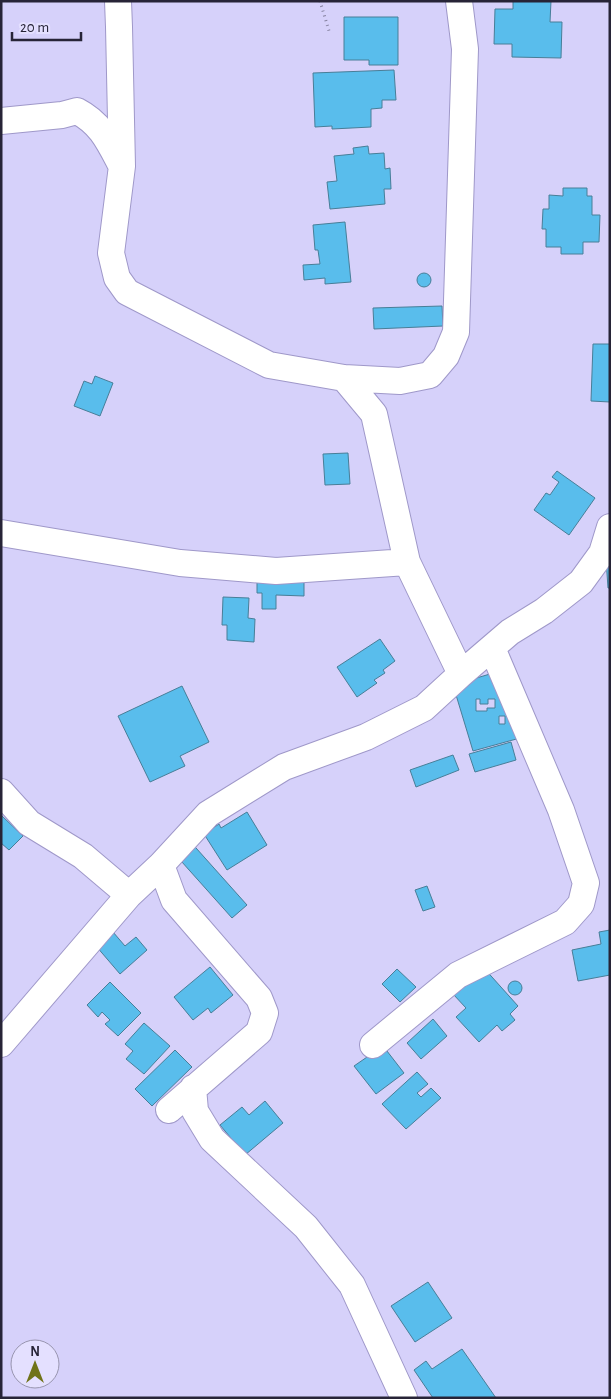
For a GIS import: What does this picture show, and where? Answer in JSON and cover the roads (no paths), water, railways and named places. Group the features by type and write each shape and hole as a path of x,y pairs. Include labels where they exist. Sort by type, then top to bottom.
{"street":[{"path":"118,1 122,166 111,253 117,278 127,292 269,365 344,378 400,382 430,375 446,356 456,332 465,49 460,1"},
{"path":"1,120 62,115 77,111 99,127 122,166"},
{"path":"344,378 374,414 407,562 460,674"},
{"path":"1,1044 129,895 208,814 284,767 366,737 424,708 460,674 510,632 544,611 581,582 602,553 610,527"},
{"path":"1,533 180,563 276,571 407,562"},
{"path":"373,1045 458,975 565,922 581,904 586,883 561,810 492,648"},
{"path":"1,792 29,823 83,856 129,895"},
{"path":"160,865 174,900 259,998 265,1013 259,1032 169,1110"},
{"path":"193,1088 195,1112 212,1139 306,1227 352,1285 404,1398"}]}
